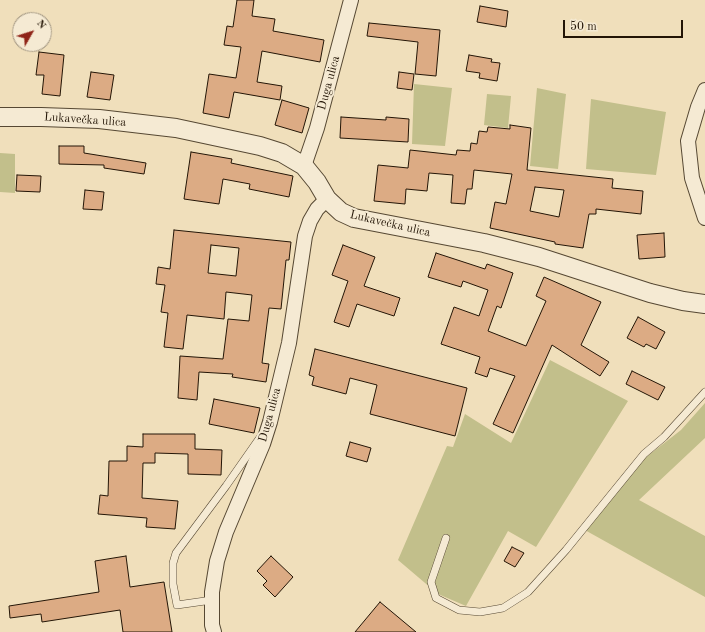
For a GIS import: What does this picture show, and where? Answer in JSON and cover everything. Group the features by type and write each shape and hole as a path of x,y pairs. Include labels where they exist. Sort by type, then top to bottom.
{"street":[{"name":"Duga ulica","path":"304,166 351,0"},
{"path":"705,90 698,107 688,141 692,178 705,218"},
{"name":"Lukavečka ulica","path":"0,117 99,119 176,128 224,138 282,153 304,166 317,182 327,199 341,212 354,218 484,243 539,256 650,293 683,301 705,304"},
{"name":"Duga ulica","path":"214,632 212,624 212,600 216,561 263,444 270,422 289,343 305,236 310,221 317,209 327,199"}],"lane":[{"path":"446,538 430,582 436,598 459,610 480,612 503,608 528,592 566,550 644,454 664,437 705,392"},
{"path":"212,600 177,605 172,570 176,553 226,486 270,422"}],"shaded area":[{"path":"414,84 452,88 445,146 412,144"},
{"path":"537,88 566,94 558,169 530,166"},
{"path":"487,94 511,96 508,128 484,125"},
{"path":"591,99 666,112 656,175 586,169"},
{"path":"0,153 15,154 15,193 0,192"},
{"path":"550,360 628,401 536,547 508,531 466,606 438,594 398,560 447,446 453,447 465,414 511,443"},
{"path":"705,403 705,438 639,500 705,536 705,597 583,529 645,458 681,430"}],"building":[{"path":"237,0 254,0 252,16 275,19 273,31 324,40 320,62 262,51 257,82 282,86 280,100 234,92 229,118 203,113 209,74 236,78 241,47 224,45 227,26 233,27"},
{"path":"480,6 508,11 506,27 477,22"},
{"path":"369,23 440,30 436,76 415,74 418,42 367,36"},
{"path":"39,52 64,55 60,96 42,94 44,75 36,75"},
{"path":"469,55 492,59 491,62 500,63 497,81 479,78 480,73 466,71"},
{"path":"91,72 114,75 110,100 87,97"},
{"path":"399,72 414,74 412,90 397,88"},
{"path":"282,100 309,108 302,133 275,125"},
{"path":"341,117 386,120 386,117 409,119 408,142 340,138"},
{"path":"510,125 531,128 527,170 613,179 612,188 643,191 641,214 596,209 596,214 589,214 583,248 555,244 555,242 490,228 495,202 506,204 512,174 474,170 472,189 467,189 465,204 451,203 453,175 429,173 427,191 406,189 405,204 374,201 378,165 408,168 410,150 456,155 457,150 470,151 471,143 477,144 479,131 487,132 488,127 510,129","holes":["535,187 564,190 559,217 530,211"]},
{"path":"59,146 84,146 84,153 146,163 144,174 104,168 104,165 59,164"},
{"path":"191,152 232,159 231,163 293,176 289,197 249,189 250,184 223,179 219,204 184,199"},
{"path":"17,175 41,176 40,192 16,191"},
{"path":"85,190 104,192 102,210 83,209"},
{"path":"174,230 291,242 289,260 286,260 281,309 269,308 262,363 269,364 266,382 232,377 233,374 199,372 197,400 178,398 180,356 223,359 228,319 249,321 252,295 226,292 224,319 187,315 183,349 164,347 168,313 161,312 165,285 156,284 158,267 170,269","holes":["211,245 239,248 236,276 208,273"]},
{"path":"664,233 665,257 639,259 637,235"},
{"path":"343,245 375,257 364,286 400,298 394,316 357,304 349,327 334,322 348,281 332,275"},
{"path":"436,253 485,269 487,264 513,273 501,308 497,306 488,331 526,346 546,301 536,296 544,277 601,302 581,345 609,362 600,376 552,345 513,433 493,424 515,376 490,368 487,377 475,373 480,357 441,344 454,307 479,316 488,290 463,281 461,287 428,277"},
{"path":"638,317 665,332 656,349 646,344 644,347 627,338"},
{"path":"315,349 467,388 455,436 370,414 377,385 350,378 346,394 312,385 314,377 309,375"},
{"path":"632,371 665,387 658,400 626,384"},
{"path":"214,399 260,408 254,433 209,424"},
{"path":"143,434 195,434 195,449 222,450 221,475 188,474 188,454 155,453 155,463 143,463 142,498 178,501 175,529 146,527 147,518 98,514 100,495 108,496 109,461 127,461 127,446 143,447"},
{"path":"350,442 371,448 367,462 346,456"},
{"path":"512,547 524,553 515,567 504,561"},
{"path":"126,556 130,587 164,582 172,632 123,632 120,610 42,622 41,614 10,618 9,606 99,592 95,561"},
{"path":"271,556 293,577 275,597 263,585 267,581 257,571"},
{"path":"380,602 416,632 355,632"}]}
